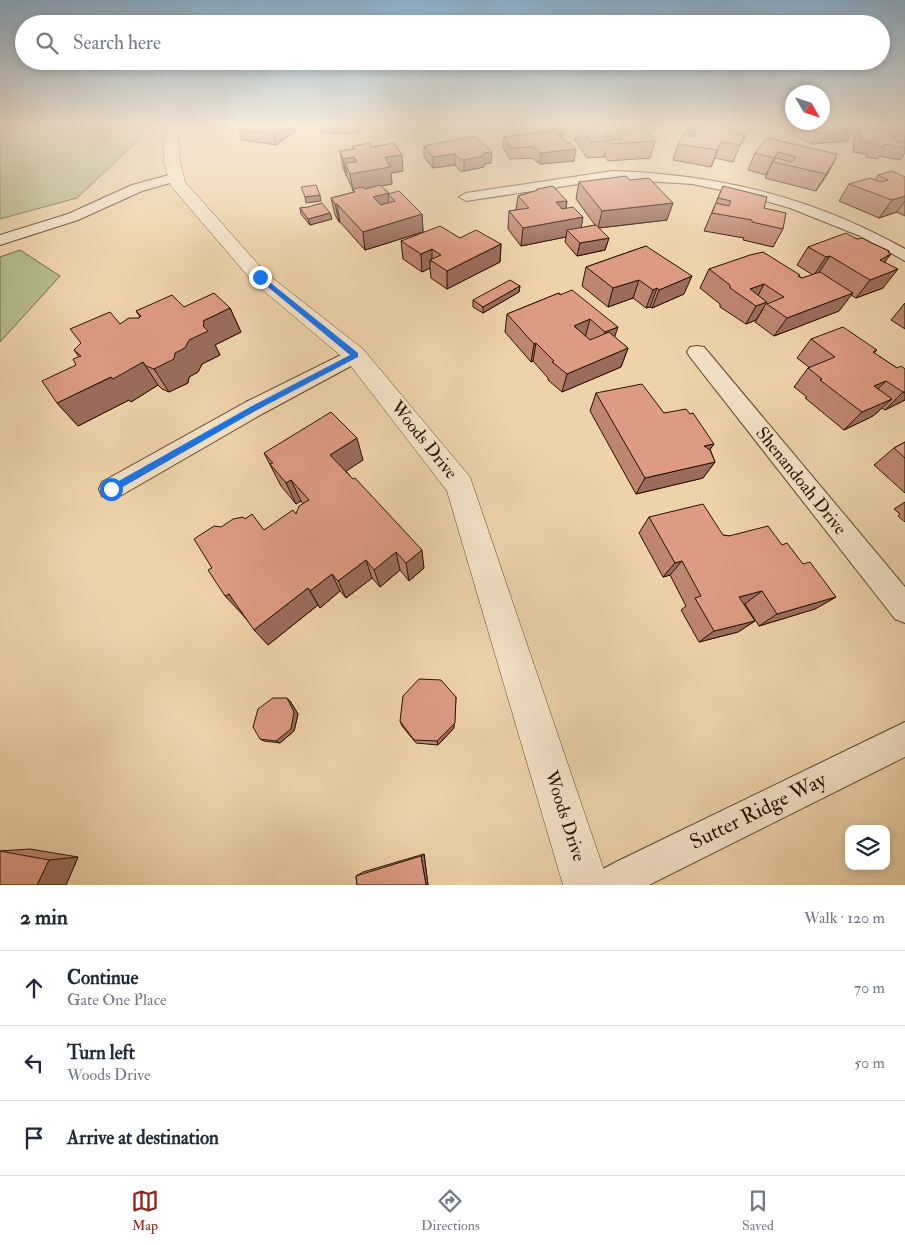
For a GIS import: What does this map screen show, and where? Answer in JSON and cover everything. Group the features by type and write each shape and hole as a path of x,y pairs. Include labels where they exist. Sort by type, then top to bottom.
{"street":[{"name":"Woods Drive","path":"173,167 177,183 260,277 355,355 460,486 586,885"},
{"path":"466,197 612,175 692,180 747,191 801,207 865,233 905,256"},
{"path":"0,240 73,217 137,188 176,177"},
{"name":"Shenandoah Drive","path":"697,352 905,609"},
{"path":"111,489 254,408 355,355"},
{"name":"Sutter Ridge Way","path":"613,885 629,875 905,739"}],"green space":[{"path":"0,167 109,167 77,198 0,219"},
{"path":"20,250 60,276 0,342 0,257"}],"building":[{"path":"347,167 388,167 350,174"},
{"path":"796,167 830,167 826,174"},
{"path":"892,171 905,177 905,196 892,200 849,184 870,178 880,182 888,180 878,175"},
{"path":"626,176 630,180 649,178 673,203 602,211 579,182"},
{"path":"316,185 320,195 305,197 301,187"},
{"path":"380,185 389,193 373,197 381,205 395,201 388,194 399,191 422,214 363,232 331,198 355,192 353,189 363,187 365,189"},
{"path":"553,186 567,201 556,202 562,209 573,207 583,217 523,228 509,211 529,208 518,196 537,189"},
{"path":"723,186 767,197 764,208 786,213 783,229 752,222 752,220 712,213 716,203 729,206 731,201 718,198"},
{"path":"322,203 330,213 308,219 300,208 308,207"},
{"path":"596,225 609,238 580,243 567,230"},
{"path":"440,226 460,238 476,230 501,244 447,271 430,260 441,255 432,249 421,254 401,241"},
{"path":"846,233 857,239 862,238 889,251 891,254 880,260 898,269 870,280 830,256 826,257 808,247"},
{"path":"646,246 692,276 659,290 657,288 653,290 639,280 613,288 586,267"},
{"path":"763,252 802,278 820,272 853,293 787,318 767,304 784,297 764,284 750,289 767,302 756,306 730,288 730,285 709,269"},
{"path":"510,280 520,286 483,307 473,300"},
{"path":"572,290 618,327 605,332 590,319 574,326 590,340 609,332 628,348 567,374 552,362 554,361 536,343 534,344 507,314 559,293 560,295"},
{"path":"214,293 230,308 203,321 203,326 208,331 189,340 185,348 175,353 174,359 154,369 146,366 143,362 113,379 111,377 57,403 42,381 76,365 73,359 81,356 74,350 81,343 70,329 110,312 120,324 129,318 139,318 141,316 136,311 172,295 184,307"},
{"path":"843,327 877,350 873,352 897,368 901,366 905,369 905,392 886,381 874,386 892,399 862,412 820,380 822,379 808,368 835,357 811,339"},
{"path":"642,384 664,413 686,409 690,414 693,413 714,444 704,446 710,450 715,462 645,478 596,393"},
{"path":"331,412 357,438 330,455 353,479 355,478 422,550 406,563 396,552 374,570 366,560 338,581 332,574 310,591 308,588 254,630 229,594 225,596 208,570 212,568 194,539 214,526 221,527 233,519 243,517 245,519 252,514 264,530 293,510 296,514 299,506 309,500 291,480 286,483 270,464 273,463 264,453"},
{"path":"905,442 905,458 894,448"},
{"path":"703,504 723,535 729,536 768,526 782,545 787,543 803,564 810,562 836,597 777,614 762,591 739,597 755,621 714,631 695,598 701,596 682,561 675,563 649,517"},
{"path":"419,679 441,680 456,697 455,723 437,741 414,740 400,721 403,696"},
{"path":"273,698 287,698 294,712 291,729 276,741 260,739 253,727 258,709"},
{"path":"0,851 49,860 37,885 0,885"},
{"path":"421,856 426,885 357,885 356,876"}],"route":[{"path":"111,489 254,408 355,355 260,277"}]}
